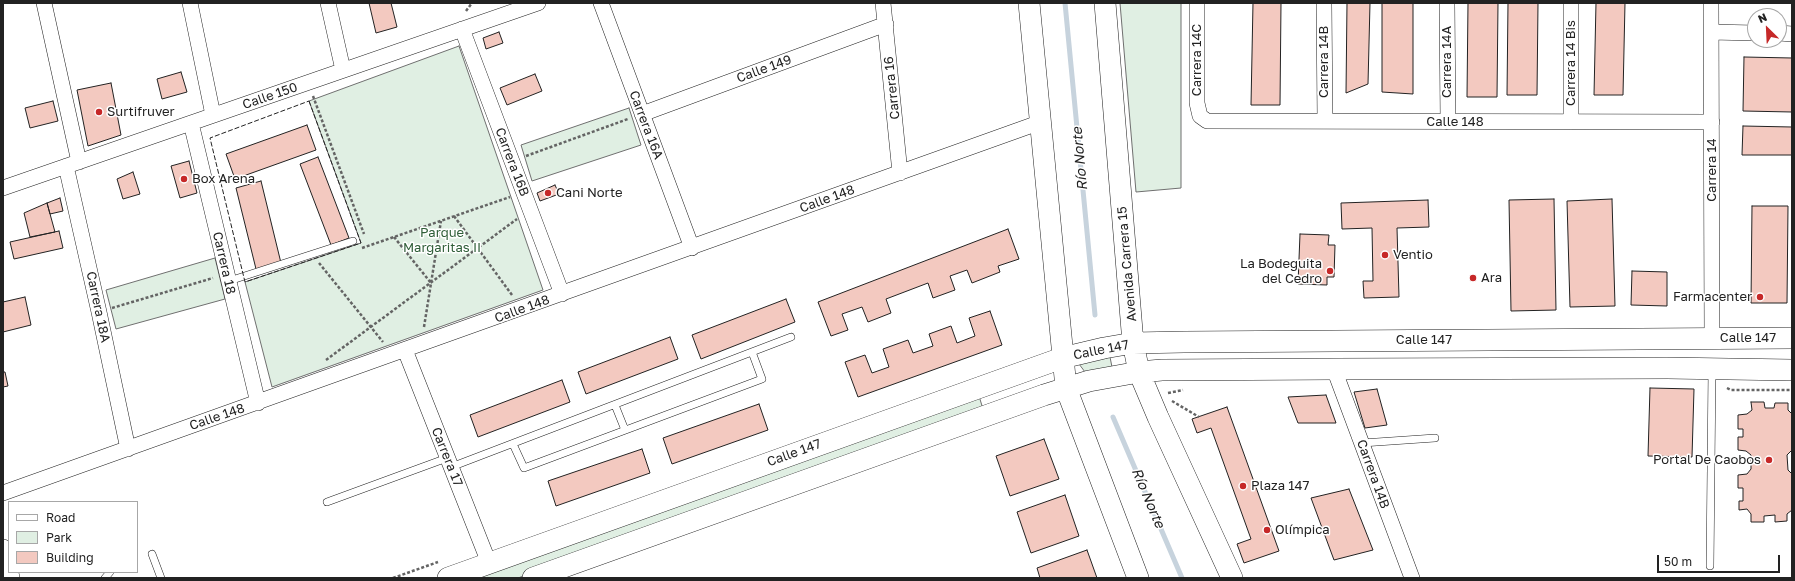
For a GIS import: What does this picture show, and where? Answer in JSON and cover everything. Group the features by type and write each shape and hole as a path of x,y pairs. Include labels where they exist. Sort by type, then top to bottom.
{"main road":[{"path":"1029,3 1066,388 1138,578"},
{"name":"Avenida Carrera 15","path":"1106,3 1133,343 1139,372 1160,422 1232,578"},
{"name":"Calle 147","path":"448,578 1062,358 1104,348 1133,343 1792,338"},
{"path":"533,578 787,486 1066,388 1096,380 1139,372 1162,370 1334,369 1667,368 1792,370"},
{"path":"3,550 9,578"}],"street":[{"name":"Carrera 18A","path":"44,3 99,312 128,449"},
{"path":"190,3 213,116"},
{"path":"328,3 344,70"},
{"name":"Calle 150","path":"3,188 538,3"},
{"name":"Carrera 16A","path":"601,3 692,248"},
{"name":"Carrera 16","path":"883,3 900,173"},
{"name":"Carrera 14C","path":"1197,3 1197,103 1200,116"},
{"name":"Carrera 14B","path":"1324,3 1324,121"},
{"name":"Carrera 14A","path":"1447,3 1448,122"},
{"name":"Carrera 14 Bis","path":"1571,3 1571,122"},
{"name":"Carrera 14","path":"1711,3 1712,338"},
{"name":"Calle 149","path":"642,114 886,24"},
{"name":"Carrera 16B","path":"462,29 562,294"},
{"path":"1711,32 1747,33"},
{"name":"Calle 148","path":"1200,116 1207,121 1712,122"},
{"name":"Calle 148","path":"3,493 522,309 1041,122"},
{"name":"Carrera 18","path":"191,123 258,403"},
{"name":"Carrera 17","path":"399,352 449,462 489,564"},
{"name":"Carrera 14B","path":"1334,369 1412,578"}],"lane":[{"path":"228,277 352,241"},
{"path":"328,502 449,462 513,444 791,337"},
{"path":"513,444 524,468 762,379 752,352"},
{"path":"1710,566 1712,369"},
{"path":"615,405 625,430"},
{"path":"1362,443 1435,438"},
{"path":"152,554 161,578"}],"path":[{"path":"308,83 368,246"},
{"path":"512,161 642,114"},
{"path":"361,248 524,192"},
{"path":"320,364 371,328 530,209"},
{"path":"454,216 522,309"},
{"path":"420,345 441,221"},
{"path":"394,237 431,283"},
{"path":"312,266 326,261"},
{"path":"319,263 371,328 399,352"},
{"path":"99,312 228,277"},
{"path":"1169,400 1199,417"}],"green space":[{"path":"1120,3 1181,3 1181,188 1136,192"},
{"name":"Parque Margaritas II","path":"459,46 543,290 272,387 245,282 361,243 309,101"},
{"path":"629,108 641,145 532,181 521,145"},
{"path":"215,258 225,299 116,329 106,290"},
{"path":"1110,357 1113,372 1085,372 1079,364"},
{"path":"979,396 983,409 518,578 471,578"}],"building":[{"path":"369,3 391,3 397,27 376,33"},
{"path":"1253,3 1281,3 1280,105 1251,105"},
{"path":"1347,3 1370,3 1368,84 1346,93"},
{"path":"1382,3 1413,3 1413,94 1382,92"},
{"path":"1468,3 1498,3 1497,97 1467,97"},
{"path":"1508,3 1538,3 1537,95 1507,95"},
{"path":"1596,3 1625,3 1623,95 1594,95"},
{"path":"499,32 503,43 486,49 483,38"},
{"path":"1744,57 1792,58 1792,112 1743,111"},
{"path":"181,72 187,92 162,99 157,79"},
{"path":"535,74 542,91 507,105 500,88"},
{"name":"Surtifruver","path":"111,83 121,135 88,146 77,90"},
{"path":"53,101 58,121 30,128 25,108"},
{"path":"307,125 316,150 235,179 226,154"},
{"path":"1743,126 1792,127 1792,155 1742,155"},
{"path":"318,157 349,238 331,245 300,164"},
{"name":"Box Arena","path":"189,161 197,193 180,198 171,166"},
{"path":"133,172 140,194 123,199 117,179"},
{"path":"261,181 281,263 256,269 236,188"},
{"name":"Cani Norte","path":"555,185 559,194 540,201 537,193"},
{"path":"60,198 63,211 50,214 47,203"},
{"path":"1554,199 1556,310 1511,311 1509,200"},
{"path":"1612,199 1615,306 1570,307 1567,201"},
{"name":"Ventio","path":"1428,200 1429,227 1397,228 1399,297 1364,298 1363,281 1373,281 1372,228 1342,229 1341,203"},
{"path":"47,203 55,232 30,237 24,213"},
{"path":"1752,206 1788,206 1787,303 1751,303"},
{"path":"1008,229 1019,259 998,266 1000,272 972,283 967,270 950,276 955,290 933,298 928,283 886,299 891,313 868,322 862,307 842,314 848,330 831,336 818,302"},
{"path":"59,231 63,248 14,259 10,242"},
{"path":"1300,234 1329,235 1328,245 1335,245 1334,277 1327,277 1327,285 1298,284"},
{"path":"1632,271 1667,272 1667,306 1631,305"},
{"path":"25,297 31,325 3,332 3,302"},
{"path":"786,299 795,322 701,359 692,335"},
{"path":"990,311 1002,345 858,397 845,362 865,355 872,373 889,367 883,349 908,340 913,353 933,346 929,334 951,326 957,343 975,336 969,318"},
{"path":"670,337 678,359 586,394 578,372"},
{"path":"3,372 5,372 8,386 3,387"},
{"path":"562,380 570,402 478,437 470,415"},
{"path":"1650,388 1694,389 1692,457 1648,456"},
{"path":"1377,389 1387,425 1365,428 1354,392"},
{"path":"1326,395 1336,423 1298,423 1288,397"},
{"name":"Portal De Caobos","path":"1751,402 1764,402 1765,408 1774,408 1775,403 1788,403 1788,410 1792,414 1792,450 1787,455 1788,470 1792,474 1792,510 1787,514 1787,521 1775,522 1775,515 1764,516 1764,522 1751,522 1751,514 1747,509 1739,510 1739,501 1743,501 1743,488 1738,488 1738,475 1747,474 1751,469 1751,455 1746,451 1738,450 1738,437 1743,437 1743,429 1738,429 1738,415 1747,414 1752,410"},
{"path":"759,404 768,430 672,464 663,438"},
{"name":"Plaza 147","path":"1227,407 1279,551 1244,563 1237,544 1251,539 1211,428 1197,433 1192,419"},
{"path":"1044,439 1059,479 1010,496 996,456"},
{"path":"642,449 650,473 556,506 548,481"},
{"path":"1349,489 1373,550 1334,560 1311,498"},
{"path":"1065,495 1079,536 1031,553 1017,512"},
{"path":"1087,550 1097,578 1040,578 1037,568"}],"waterway":[{"name":"Río Norte","path":"1065,3 1095,315"},
{"name":"Río Norte","path":"1113,417 1182,578"}],"fence":[{"path":"309,101 361,243 245,282 210,138 309,101"}],"place":[{"name":"Surtifruver","path":"99,112"},
{"name":"Box Arena","path":"184,179"},
{"name":"Cani Norte","path":"548,193"},
{"name":"Ventio","path":"1385,255"},
{"name":"La Bodeguita del Cedro","path":"1330,271"},
{"name":"Ara","path":"1473,278"},
{"name":"Farmacenter","path":"1760,297"},
{"name":"Portal De Caobos","path":"1769,460"},
{"name":"Plaza 147","path":"1243,486"},
{"name":"Olímpica","path":"1267,530"}]}
